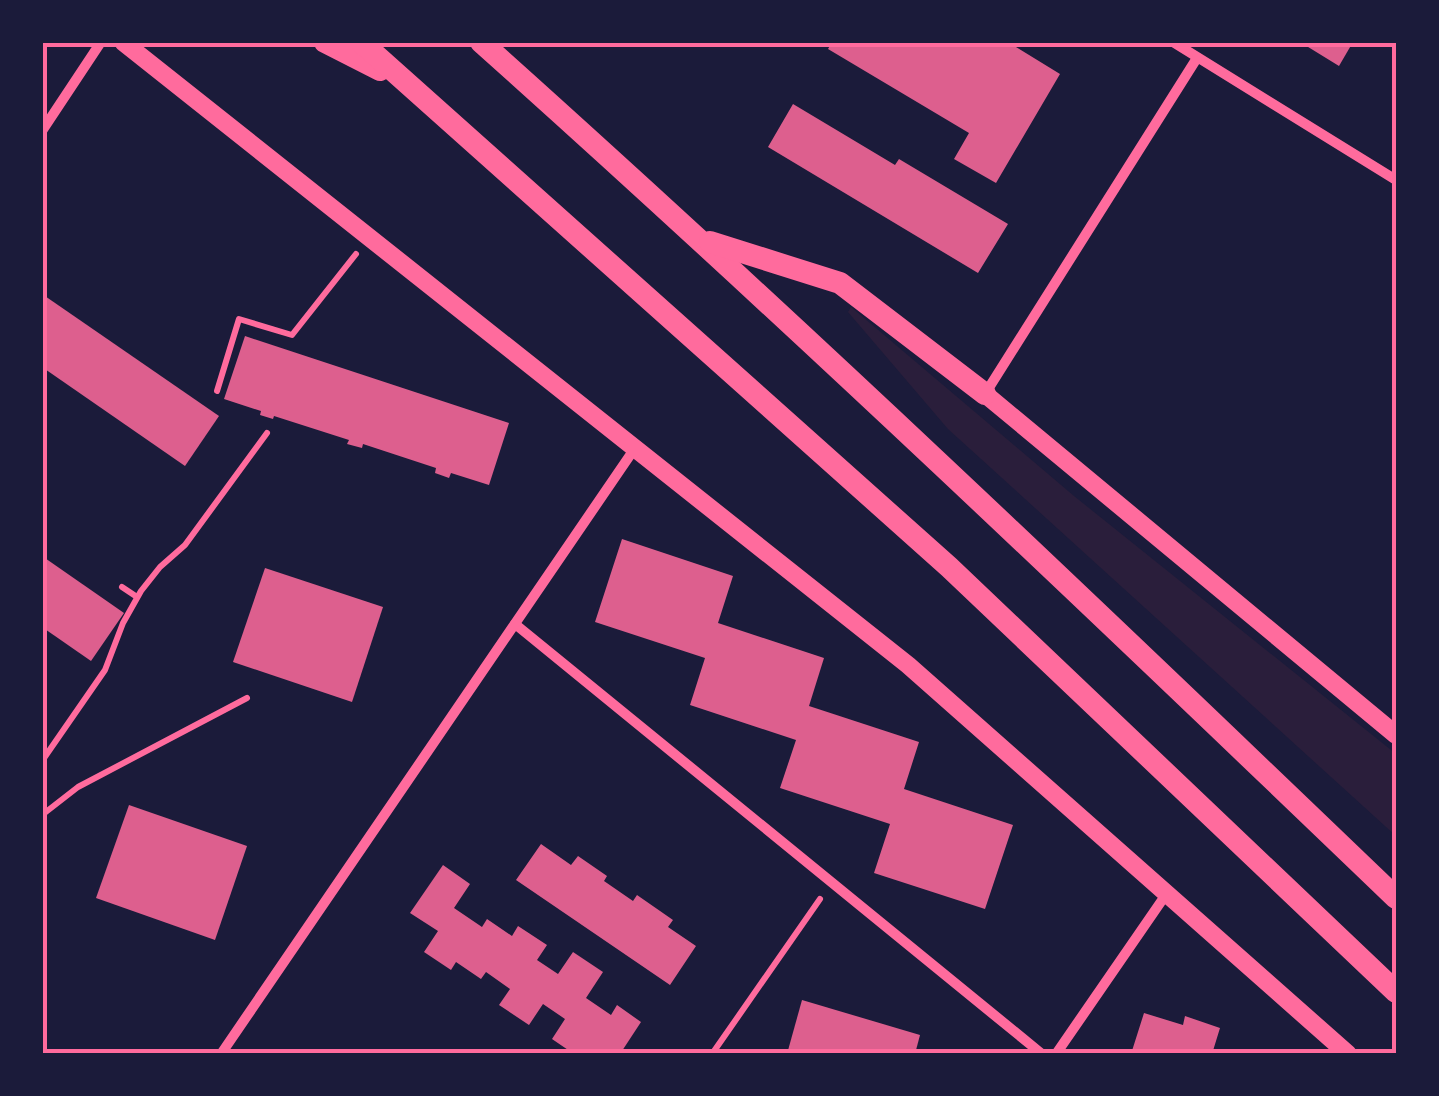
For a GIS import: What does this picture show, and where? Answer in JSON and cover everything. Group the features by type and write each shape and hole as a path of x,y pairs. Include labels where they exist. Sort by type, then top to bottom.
{"main road":[{"path":"326,42 412,86"},
{"path":"361,42 949,567 1396,992"},
{"path":"481,42 958,478 1396,898"},
{"path":"702,240 840,283 985,394"}],"street":[{"path":"42,132 101,42"},
{"path":"123,42 908,664 1348,1054"},
{"path":"1172,42 1396,180"},
{"path":"1196,58 985,394 1396,734"},
{"path":"221,1054 635,448"},
{"path":"515,624 1042,1054"},
{"path":"1056,1054 1167,892"}],"path":[{"path":"217,391 239,319 292,335 369,238"},
{"path":"42,761 105,670 137,597 160,567 185,544 268,433"},
{"path":"122,587 137,597"},
{"path":"42,815 78,787 247,698"},
{"path":"712,1054 832,883"}],"shaded area":[{"path":"851,307 1074,496 1396,754 1396,836 948,429 848,312"}],"building":[{"path":"832,42 1008,42 1060,74 996,183 954,159 969,133 828,49"},
{"path":"1300,42 1353,42 1339,66"},
{"path":"793,104 895,165 899,159 1008,224 978,273 768,147"},
{"path":"42,294 219,416 185,466 42,367"},
{"path":"245,336 509,423 489,485 451,473 449,478 435,473 436,468 363,444 362,448 347,444 349,440 260,415 261,411 224,399"},
{"path":"622,539 733,576 718,623 824,658 809,706 919,742 904,789 1013,825 985,909 874,873 890,824 780,788 796,740 690,705 705,658 595,622"},
{"path":"42,556 124,613 91,661 42,627"},
{"path":"265,568 383,607 352,702 233,662"},
{"path":"129,805 247,846 215,940 96,898"},
{"path":"541,844 571,865 578,856 633,901 637,895 673,920 668,927 696,946 670,985 516,880"},
{"path":"443,865 470,884 454,908 482,927 487,919 512,936 518,926 547,945 537,960 558,974 573,952 603,972 586,998 611,1015 617,1005 641,1022 620,1054 591,1054 586,1050 584,1054 574,1054 552,1039 565,1019 543,1004 529,1025 499,1005 510,989 486,972 481,979 456,962 451,970 424,952 438,931 410,913"},
{"path":"802,1000 920,1035 915,1054 787,1054"},
{"path":"1144,1013 1183,1025 1185,1016 1220,1028 1212,1054 1131,1054"}]}
